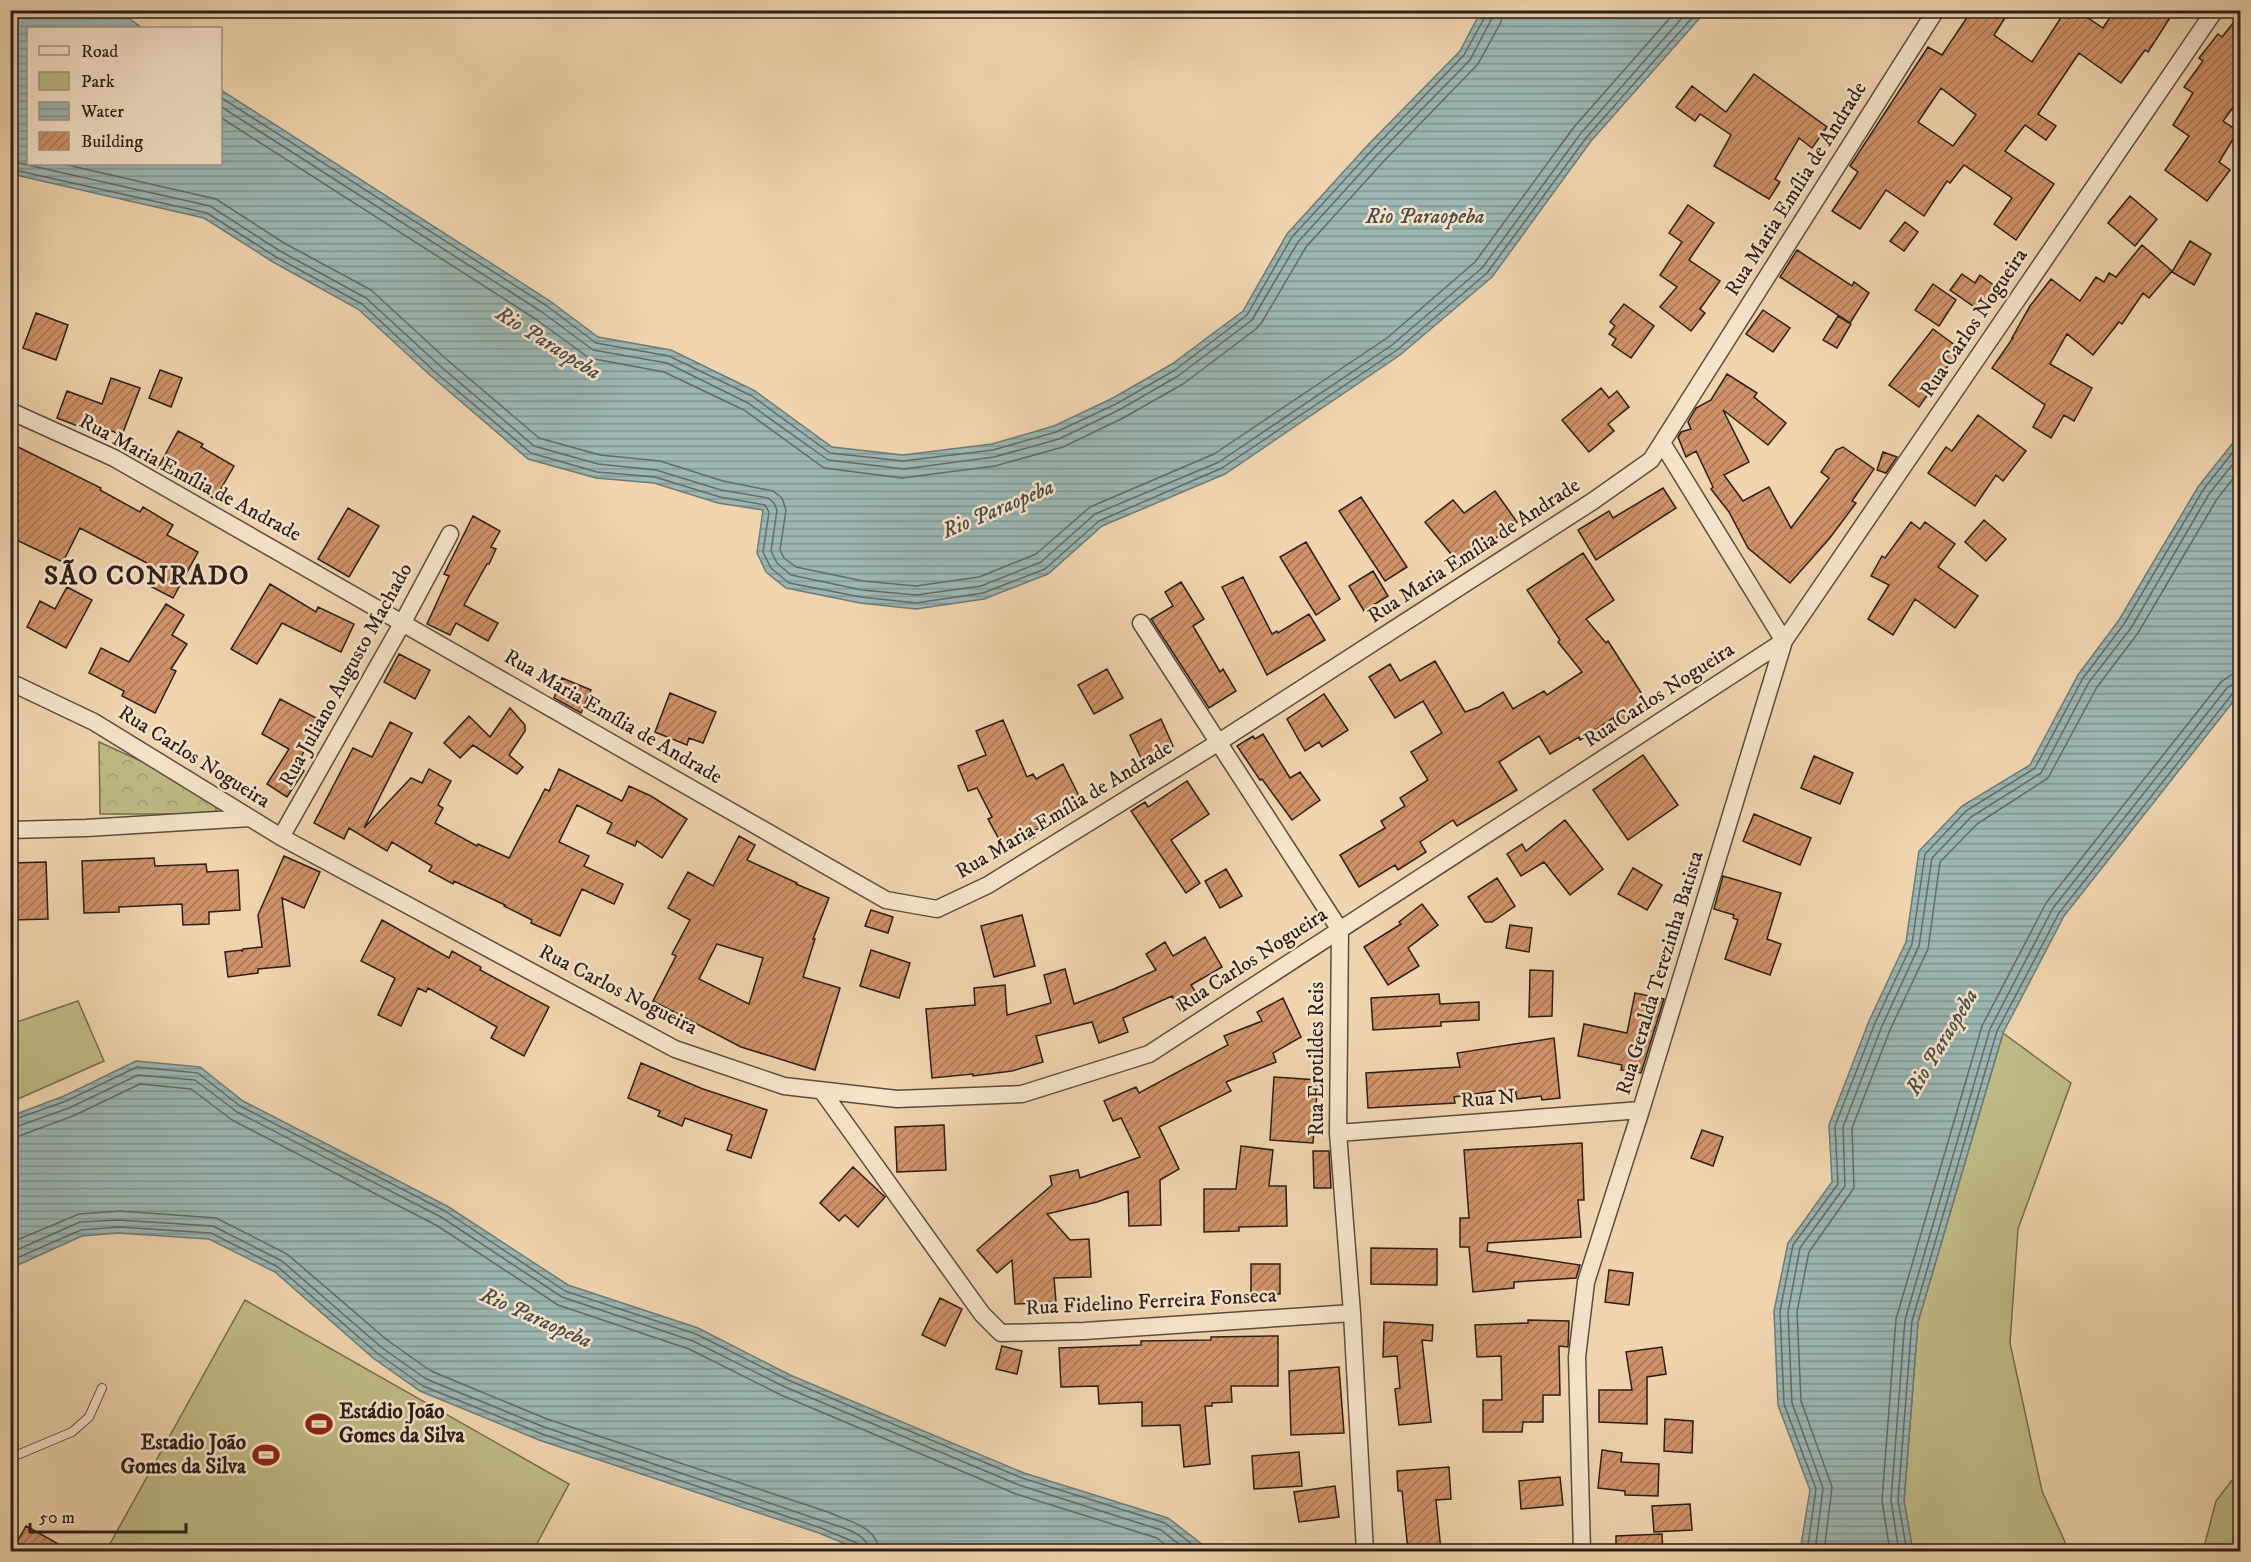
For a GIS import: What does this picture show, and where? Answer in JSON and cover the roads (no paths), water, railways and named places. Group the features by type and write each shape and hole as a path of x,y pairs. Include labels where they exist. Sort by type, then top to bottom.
{"street":[{"name":"Rua Maria Emília de Andrade","path":"10,411 114,458 886,900 937,909 988,885 1219,742 1593,501 1651,460 1936,10"},
{"name":"Rua Carlos Nogueira","path":"10,682 94,722 281,837 675,1048 784,1086 897,1100 1022,1094 1149,1054 1784,641 2216,10"},
{"path":"1662,443 1784,641"},
{"name":"Rua Juliano Augusto Machado","path":"281,837 403,622 450,534"},
{"path":"1141,623 1340,930"},
{"name":"Rua Geralda Terezinha Batista","path":"1582,1551 1577,1357 1586,1282 1784,641"},
{"path":"10,830 250,818"},
{"name":"Rua Erotildes Reis","path":"1340,930 1338,1133 1352,1312 1365,1551"},
{"name":"Rua Fidelino Ferreira Fonseca","path":"822,1091 982,1314 1001,1333 1084,1331 1352,1312"},
{"name":"Rua N","path":"1338,1133 1641,1110"}],"lane":[{"path":"10,1458 72,1432 89,1417 102,1388"}],"water":[{"name":"Rio Paraopeba","path":"11,10 119,11 141,27 27,27 27,165 222,165 222,91 550,301 598,337 671,350 755,391 832,447 903,455 992,444 1054,426 1113,398 1172,364 1243,311 1287,234 1366,147 1460,51 1481,11 1706,11 1591,141 1492,277 1400,355 1225,474 1102,526 1048,574 984,599 916,609 860,603 786,588 766,572 757,553 763,510 718,503 654,483 596,478 528,459 430,375 358,309 273,262 204,218 11,174"},
{"name":"Rio Paraopeba","path":"2240,434 2240,693 2064,916 2003,1033 1918,1322 1904,1501 1913,1551 1800,1551 1810,1490 1778,1405 1774,1311 1788,1243 1832,1182 1829,1125 1869,1021 1906,942 1919,851 1962,806 2030,765 2078,675 2119,620 2198,487"},
{"name":"Rio Paraopeba","path":"136,1061 200,1067 243,1101 447,1206 568,1285 698,1328 790,1375 1024,1473 1168,1518 1211,1551 862,1551 819,1533 539,1440 420,1391 373,1358 275,1272 209,1239 118,1233 82,1236 11,1268 11,1116 64,1096"}],"place":[{"name":"Estádio João Gomes da Silva","path":"319,1424"},
{"name":"Estadio João Gomes da Silva","path":"266,1455"}],"district":[{"name":"SÃO CONRADO","path":"147,576"}]}
